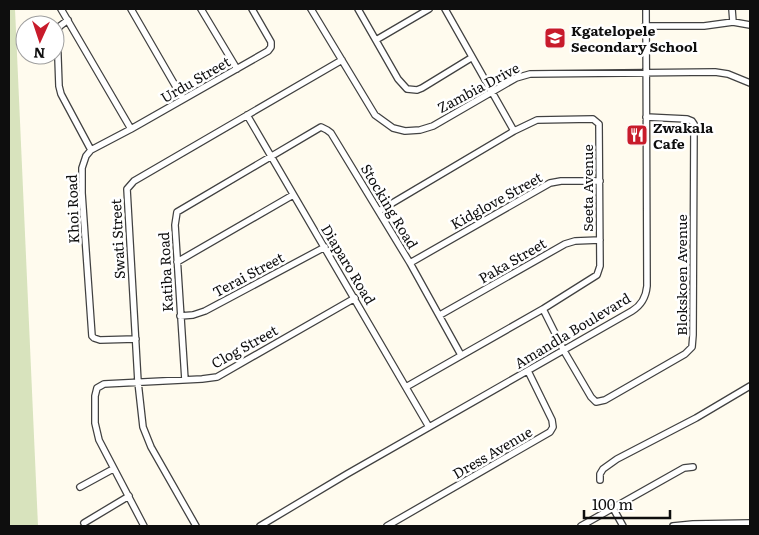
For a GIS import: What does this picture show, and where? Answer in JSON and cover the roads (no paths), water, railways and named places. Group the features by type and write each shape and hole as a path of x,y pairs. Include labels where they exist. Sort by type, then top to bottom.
{"street":[{"path":"61,9 131,129"},
{"path":"130,9 183,100"},
{"path":"201,9 237,69"},
{"name":"Urdu Street","path":"91,150 268,51 272,45 270,38 252,9"},
{"name":"Zambia Drive","path":"311,9 375,116 393,128 405,131 420,130 433,126 516,78 530,74 720,72 750,83"},
{"path":"358,9 398,79 411,90 422,88 471,58"},
{"path":"376,40 430,9"},
{"path":"444,9 514,131"},
{"name":"Amandla Boulevard","path":"260,526 564,351 640,305 645,296 647,286 646,9"},
{"path":"732,9 733,22"},
{"path":"68,20 57,30 59,86 63,100 91,150"},
{"path":"646,26 710,26 733,22 750,25"},
{"name":"Swati Street","path":"196,526 147,439 141,415 126,196 128,187 134,180 342,60"},
{"name":"Diaparo Road","path":"247,115 429,427"},
{"name":"Blokskoen Avenue","path":"543,309 591,398 599,402 684,354 692,347 694,335 694,124 687,119 646,117"},
{"name":"Seeta Avenue","path":"379,211 514,131 537,120 596,120 600,129 600,266 597,275 543,309 406,387"},
{"name":"Stocking Road","path":"270,156 318,128 324,128 331,133 410,263 462,355"},
{"name":"Khoi Road","path":"91,150 84,161 82,179 92,336 100,340 136,340"},
{"name":"Katiba Road","path":"185,380 177,262 175,218 177,212 270,156"},
{"name":"Kidglove Street","path":"410,263 550,183 600,182"},
{"path":"177,262 293,195"},
{"name":"Paka Street","path":"440,315 565,244 575,241 600,240"},
{"name":"Terai Street","path":"180,316 193,315 205,311 325,246"},
{"name":"Clog Street","path":"113,469 99,440 96,423 96,391 100,386 104,384 217,377 355,298"},
{"name":"Dress Avenue","path":"387,526 550,432 553,427 552,420 528,371"},
{"path":"600,480 600,474 603,470 617,459 696,418 750,386"},
{"path":"581,526 684,468 694,467"},
{"path":"80,487 113,469 144,526"},
{"path":"84,523 129,496"},
{"path":"613,508 623,526"},
{"path":"672,526 750,523"}],"place":[{"name":"Kgatelopele Secondary School","path":"555,38"},
{"name":"Zwakala Cafe","path":"637,135"}]}
